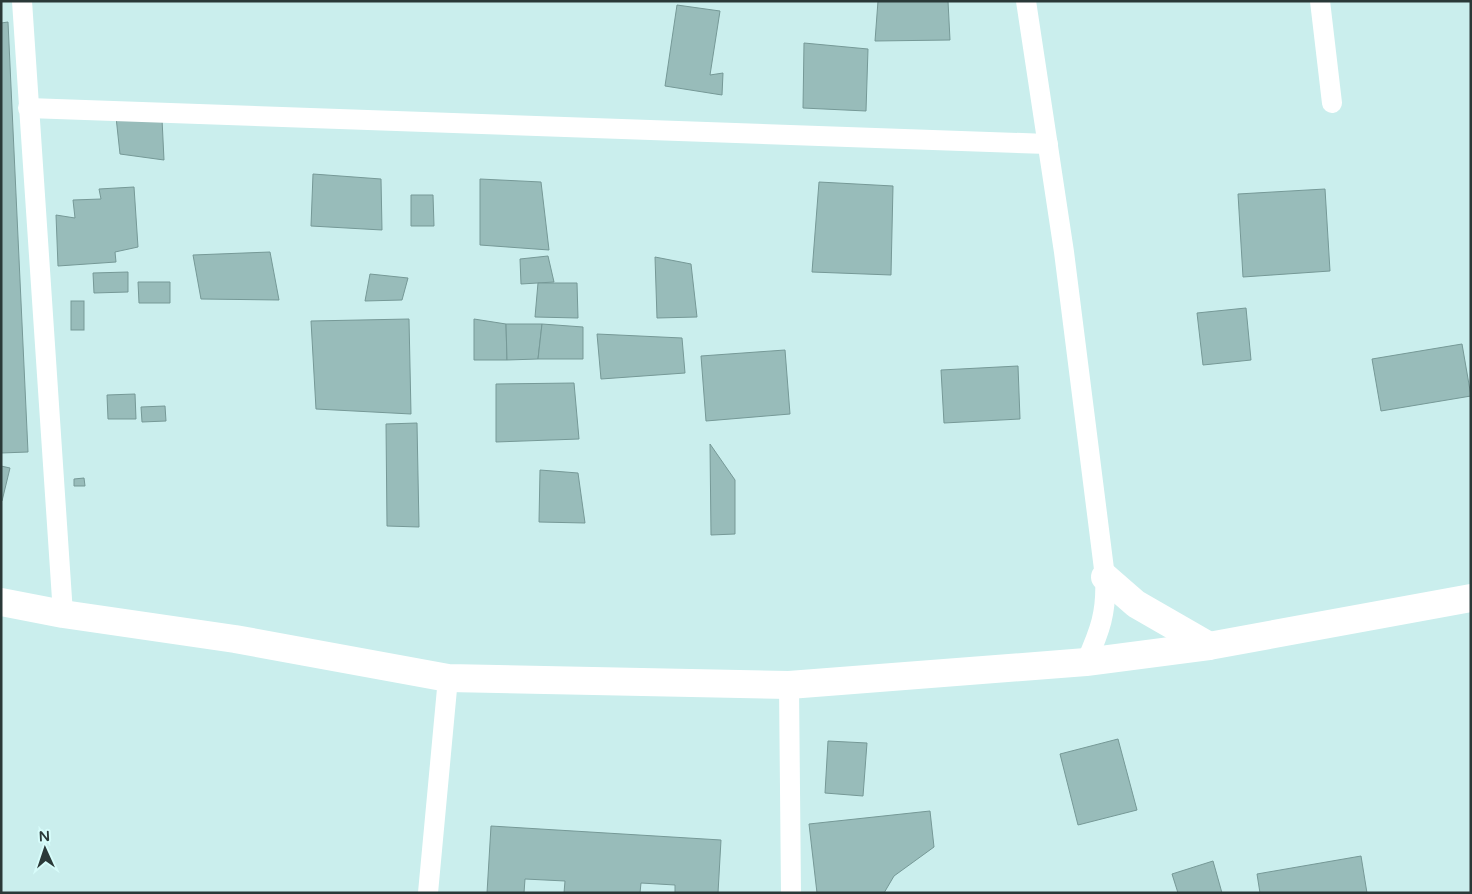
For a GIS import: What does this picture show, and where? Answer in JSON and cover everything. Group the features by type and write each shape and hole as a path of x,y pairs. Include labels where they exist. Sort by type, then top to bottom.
{"main road":[{"path":"1105,577 1136,604 1209,646"},
{"path":"1,602 63,614 235,639 448,678 789,685 1086,662 1209,646 1471,598"}],"street":[{"path":"22,1 63,614"},
{"path":"1026,1 1048,144 1105,577 1106,604 1100,630 1086,662"},
{"path":"1320,1 1332,103"},
{"path":"28,108 1048,144"},
{"path":"428,893 448,678"},
{"path":"789,685 791,893"}],"building":[{"path":"878,1 948,1 950,40 875,41"},
{"path":"677,5 720,11 710,75 723,73 722,95 665,86"},
{"path":"8,22 28,452 1,453 1,23"},
{"path":"804,43 868,49 866,111 803,108"},
{"path":"116,117 162,119 164,160 120,154"},
{"path":"313,174 381,179 382,230 311,226"},
{"path":"480,179 541,182 549,250 480,245"},
{"path":"819,182 893,186 891,275 812,272"},
{"path":"134,187 138,247 115,252 116,262 58,266 56,215 75,218 73,200 101,199 99,189"},
{"path":"1325,189 1330,271 1243,277 1238,194"},
{"path":"411,195 433,195 434,226 411,226"},
{"path":"270,252 279,300 201,299 193,255"},
{"path":"548,256 554,282 521,284 520,259"},
{"path":"655,257 691,264 697,317 657,318"},
{"path":"128,272 128,292 94,293 93,273"},
{"path":"370,274 408,278 402,300 365,301"},
{"path":"138,282 170,282 170,303 139,303"},
{"path":"538,283 577,283 578,318 535,317"},
{"path":"71,301 84,301 84,330 71,330"},
{"path":"1246,308 1251,360 1203,365 1197,313"},
{"path":"409,319 411,414 316,409 311,321"},
{"path":"474,319 506,324 507,360 474,360"},
{"path":"506,324 542,324 538,359 507,360"},
{"path":"542,324 583,327 583,359 538,359"},
{"path":"597,334 682,338 685,373 601,379"},
{"path":"1462,344 1471,396 1381,411 1372,359"},
{"path":"785,350 790,414 706,421 701,356"},
{"path":"1018,366 1020,419 944,423 941,370"},
{"path":"574,383 579,439 496,442 496,384"},
{"path":"135,394 136,419 108,419 107,395"},
{"path":"165,406 166,421 142,422 141,407"},
{"path":"417,423 419,527 387,526 386,424"},
{"path":"710,444 735,480 735,534 711,535"},
{"path":"1,466 10,468 2,501 1,501"},
{"path":"540,470 578,473 585,523 539,522"},
{"path":"84,478 85,486 74,486 74,479"},
{"path":"1118,739 1137,810 1078,825 1060,754"},
{"path":"828,741 867,743 863,796 825,793"},
{"path":"930,811 934,847 894,876 884,893 817,893 809,824"},
{"path":"491,826 721,840 718,893 675,893 675,885 641,883 640,893 564,893 565,881 525,879 524,893 487,893"},
{"path":"1361,856 1367,893 1260,893 1257,874"},
{"path":"1213,861 1222,893 1178,893 1172,874"}]}
